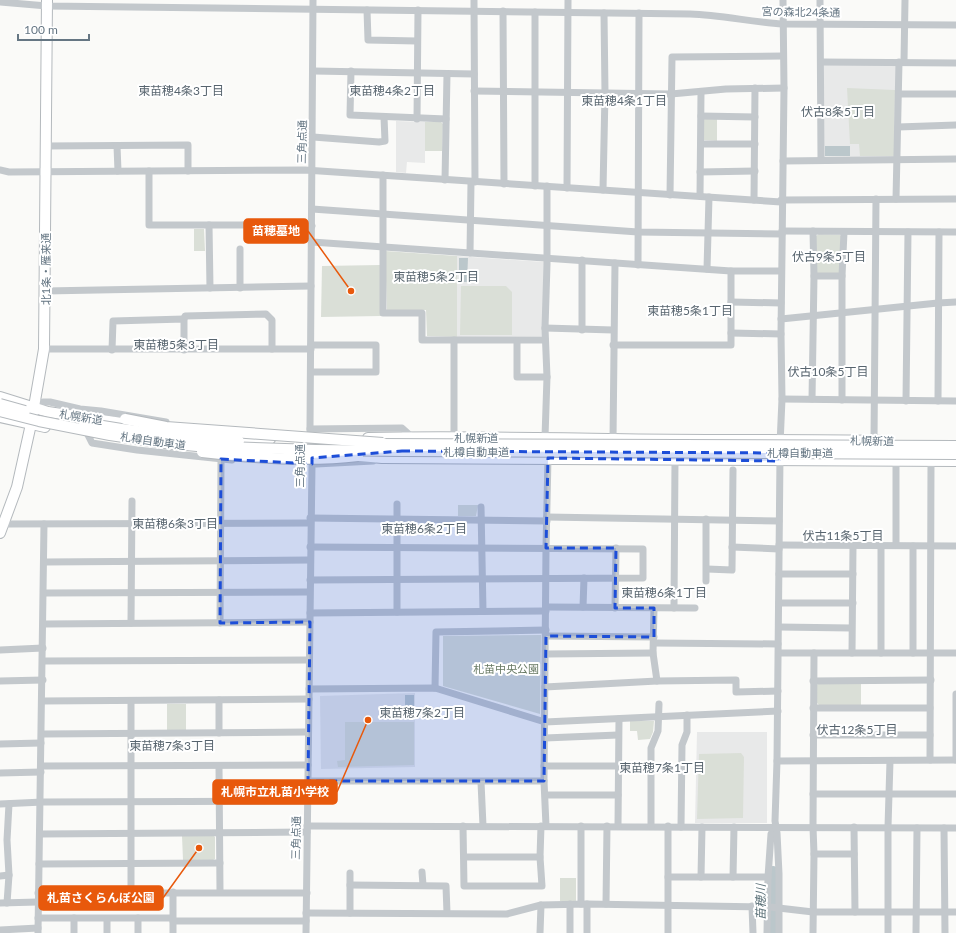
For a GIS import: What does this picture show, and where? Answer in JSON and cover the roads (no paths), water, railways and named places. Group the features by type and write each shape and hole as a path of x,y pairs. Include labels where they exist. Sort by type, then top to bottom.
{"highway":[{"name":"北1条・雁来通","path":"2,529 17,487 31,424 44,349 46,290 47,3"},
{"name":"札幌新道","path":"0,397 34,408 69,416 228,438 311,440 412,437 780,439 956,443"},
{"name":"札樽自動車道","path":"0,404 45,415 111,428 204,439 402,451 956,446"},
{"name":"札樽自動車道","path":"0,411 102,433 164,443 197,446 402,451 956,454"},
{"path":"69,416 93,414 166,427 402,451"},
{"name":"札幌新道","path":"0,417 31,424 105,435 382,458 402,451 548,458 956,461"},
{"path":"105,435 116,441 220,454 295,459 341,458 402,451"}],"street":[{"name":"三角点通","path":"306,933 310,520 312,464 310,429 314,71 313,0"},
{"path":"470,253 470,220 473,182 474,0"},
{"path":"567,188 568,0"},
{"path":"767,933 773,907 777,833 775,827 778,761 779,521 782,399 780,334 784,88 783,0"},
{"path":"820,0 822,160"},
{"path":"896,199 899,94 905,25 905,0"},
{"name":"宮の森北24条通","path":"0,2 367,10 639,13 712,15 757,22 783,24 956,25"},
{"path":"367,10 368,40 417,41"},
{"path":"417,119 418,10"},
{"path":"503,11 504,184"},
{"path":"535,12 535,186"},
{"path":"603,190 605,93 604,13"},
{"path":"638,265 640,93 639,13"},
{"path":"670,195 672,57 783,56"},
{"path":"821,62 956,63"},
{"path":"314,71 474,74"},
{"path":"351,72 350,115 417,119 446,119"},
{"path":"445,180 447,74"},
{"path":"754,200 755,88"},
{"path":"474,91 671,94 726,89 784,88"},
{"path":"700,196 701,92"},
{"path":"899,94 956,94"},
{"path":"701,116 755,117"},
{"path":"313,137 379,142 384,141 384,117"},
{"path":"898,127 956,125"},
{"path":"701,144 755,144"},
{"path":"46,146 188,145 188,171"},
{"path":"118,146 118,171"},
{"path":"783,161 956,159"},
{"path":"0,170 9,172 313,171 754,200 956,199"},
{"path":"149,171 149,225 305,224 312,226"},
{"path":"700,172 755,171"},
{"path":"383,175 383,313 422,313 422,340 545,340"},
{"path":"545,438 547,377 545,328 548,226 547,186"},
{"path":"707,269 709,197"},
{"path":"874,441 876,199"},
{"path":"312,209 638,232 707,234 782,232 956,232"},
{"path":"209,225 210,288"},
{"path":"812,400 814,276 813,232"},
{"path":"842,400 842,276 844,232"},
{"path":"906,400 908,232"},
{"path":"938,401 940,232"},
{"path":"312,242 638,265 781,271"},
{"path":"240,249 240,288"},
{"path":"582,260 582,330"},
{"path":"613,439 613,330 615,263"},
{"path":"613,345 731,345 731,270"},
{"path":"814,276 842,276"},
{"path":"46,290 311,286"},
{"path":"730,302 781,303"},
{"path":"781,319 956,302"},
{"path":"184,350 185,316 266,314 272,320 272,349"},
{"path":"112,350 113,321 184,320"},
{"path":"545,328 613,330"},
{"path":"731,333 780,334"},
{"path":"454,340 454,438"},
{"path":"517,341 517,377 547,377"},
{"path":"44,349 272,349 376,345 376,372 311,372"},
{"path":"782,399 956,401"},
{"path":"34,408 43,402 50,402 80,409 101,411 169,423 235,427 241,429 254,439"},
{"path":"310,429 402,428 412,437"},
{"path":"87,433 92,443 137,450 221,459 312,464 351,463 402,451"},
{"path":"463,826 464,886 542,886 540,857 546,795 544,766 548,458"},
{"path":"220,624 221,459"},
{"path":"674,608 675,459"},
{"path":"896,461 896,545"},
{"path":"930,760 931,461"},
{"path":"707,569 732,570 733,470"},
{"path":"131,624 132,501"},
{"path":"397,504 397,612"},
{"path":"481,507 483,611"},
{"path":"2,529 44,524 220,523 396,519 706,519 779,521"},
{"path":"706,519 706,581"},
{"path":"0,930 38,931 45,562 44,524"},
{"path":"732,547 896,545 956,546"},
{"path":"852,653 851,628 853,603 853,546"},
{"path":"881,546 881,653"},
{"path":"913,653 914,546"},
{"path":"310,547 643,549 642,578 310,580"},
{"path":"615,608 616,548"},
{"path":"45,562 310,560"},
{"path":"779,574 853,574"},
{"path":"584,578 584,607"},
{"path":"44,593 310,592"},
{"path":"779,603 853,603"},
{"path":"310,613 483,611 584,607 695,608"},
{"path":"654,608 653,653 657,681"},
{"path":"44,624 220,624 310,622"},
{"path":"779,627 851,628"},
{"path":"435,688 436,632 546,633 654,640 778,644"},
{"path":"0,650 43,648"},
{"path":"812,933 814,854 814,652"},
{"path":"546,654 653,653"},
{"path":"779,653 956,653"},
{"path":"43,661 309,660"},
{"path":"0,681 43,680"},
{"path":"545,687 657,681 736,680 736,692 778,691"},
{"path":"813,681 931,680"},
{"path":"309,689 435,688 545,722 778,711"},
{"path":"778,761 956,760 956,694"},
{"path":"42,701 309,699"},
{"path":"219,700 219,733"},
{"path":"131,701 131,892"},
{"path":"651,826 651,748 658,731 659,704"},
{"path":"813,708 930,708"},
{"path":"681,826 682,745 687,732 687,716"},
{"path":"618,826 619,719"},
{"path":"42,734 308,732"},
{"path":"545,738 618,735"},
{"path":"813,735 930,735"},
{"path":"0,744 41,743"},
{"path":"888,933 888,827 890,761"},
{"path":"0,773 41,769 131,766 308,765"},
{"path":"219,766 220,892"},
{"path":"544,766 618,766"},
{"path":"308,782 544,781"},
{"path":"481,782 483,826"},
{"path":"813,794 956,794"},
{"path":"546,795 618,795"},
{"path":"0,804 40,802 308,800"},
{"path":"9,804 4,840 9,875 3,903 38,902"},
{"path":"40,834 219,833 307,829 463,826 956,828"},
{"path":"581,826 584,904 587,933"},
{"path":"606,904 607,826"},
{"path":"668,826 668,933"},
{"path":"701,877 702,827"},
{"path":"733,877 734,827"},
{"path":"775,827 771,834 768,877 779,933"},
{"path":"854,827 855,912"},
{"path":"916,933 917,828"},
{"path":"944,828 945,933"},
{"path":"814,854 854,854"},
{"path":"464,857 540,857"},
{"path":"39,864 220,863"},
{"path":"422,872 423,885"},
{"path":"350,873 350,913"},
{"path":"0,876 9,875"},
{"path":"668,877 768,877"},
{"path":"350,885 446,886 447,913"},
{"path":"173,892 173,933"},
{"path":"38,893 306,893"},
{"path":"570,904 570,933"},
{"path":"38,918 138,918 173,920 306,917 350,913 507,914 541,905 570,904 752,906 813,912 956,912"},
{"path":"540,933 541,905"},
{"path":"752,906 753,933"},
{"path":"74,918 74,933"},
{"path":"107,918 107,933"},
{"path":"138,918 138,933"}],"waterway":[{"name":"苗穂川","path":"773,870 774,933"}],"place":[{"name":"苗穂墓地","path":"351,291"},
{"name":"札幌市立札苗小学校","path":"368,720"},
{"name":"札苗さくらんぼ公園","path":"199,848"}],"district":[{"name":"東苗穂4条3丁目","path":"181,91"},
{"name":"東苗穂4条2丁目","path":"392,91"},
{"name":"東苗穂4条1丁目","path":"624,101"},
{"name":"伏古8条5丁目","path":"838,112"},
{"name":"伏古9条5丁目","path":"829,257"},
{"name":"東苗穂5条2丁目","path":"436,277"},
{"name":"東苗穂5条1丁目","path":"690,311"},
{"name":"東苗穂5条3丁目","path":"176,345"},
{"name":"伏古10条5丁目","path":"828,372"},
{"name":"東苗穂6条3丁目","path":"175,524"},
{"name":"東苗穂6条2丁目","path":"424,529"},
{"name":"伏古11条5丁目","path":"843,536"},
{"name":"東苗穂6条1丁目","path":"664,593"},
{"name":"東苗穂7条2丁目","path":"422,713"},
{"name":"伏古12条5丁目","path":"857,730"},
{"name":"東苗穂7条3丁目","path":"172,746"},
{"name":"東苗穂7条1丁目","path":"662,768"}],"park label":[{"name":"札苗中央公園","path":"506,669"}]}
